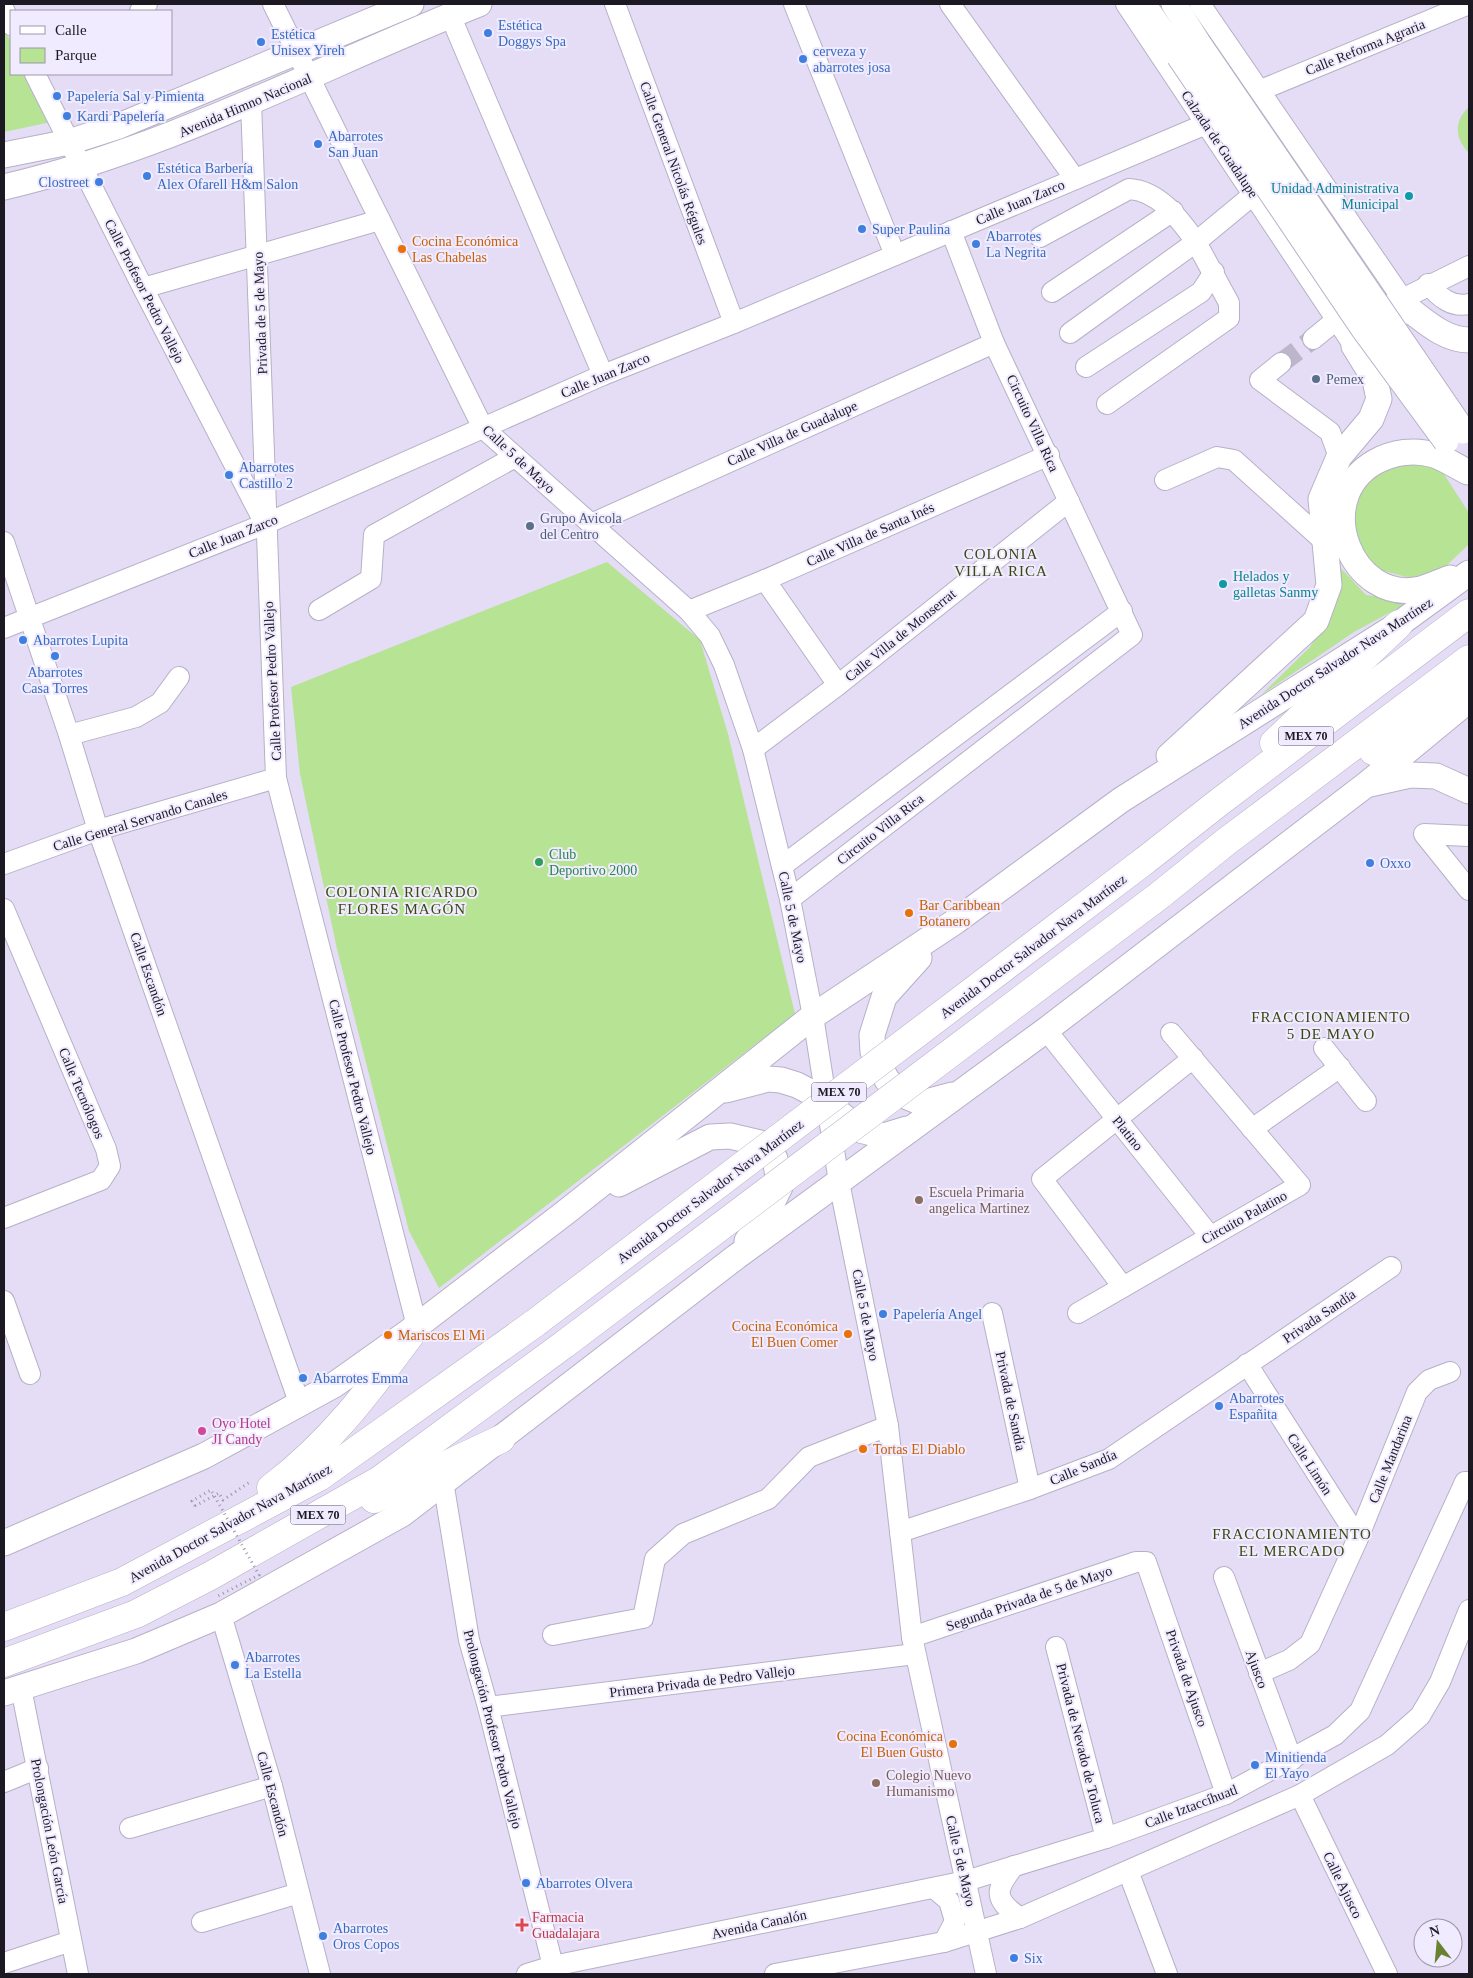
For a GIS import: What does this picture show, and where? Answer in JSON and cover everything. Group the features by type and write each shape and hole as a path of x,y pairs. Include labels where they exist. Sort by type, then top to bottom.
{"highway":[{"name":"Avenida Doctor Salvador Nava Martínez","path":"4,1627 122,1582 319,1477 535,1323 1469,613"},
{"path":"1218,803 1295,721 1400,624"},
{"name":"MEX 70","path":"4,1663 136,1614 216,1596 380,1480 566,1342 1160,895 1227,840 1469,658"},
{"path":"1227,840 1469,692"},
{"path":"206,1538 294,1471 340,1425 360,1403 417,1326"},
{"path":"216,1596 501,1440"}],"main road":[{"path":"4,155 69,142 119,126 411,4"},
{"name":"Avenida Himno Nacional","path":"4,186 82,167 147,145 309,78 478,4"},
{"path":"1144,4 1188,50 1459,437 1469,473"},
{"path":"1174,4 1188,50"},
{"path":"1406,304 1437,331 1461,340 1469,340"},
{"path":"1121,800 1316,621 1329,584 1321,499 1339,458 1371,419 1379,398 1375,380 1345,334"},
{"path":"1469,473 1434,455 1403,452 1383,458 1367,467 1356,477 1344,501 1341,524 1348,547 1365,572 1373,579 1393,588 1421,589 1469,572"},
{"name":"Avenida Doctor Salvador Nava Martínez","path":"4,1543 204,1456 334,1385 417,1326 566,1212 813,1016 956,921 1121,800 1400,624 1469,572"},
{"path":"12,1691 136,1650 216,1596 402,1514 443,1481 501,1440 736,1257 1046,1030 1367,784 1469,700"},
{"path":"1367,784 1410,776 1436,776 1469,791"},
{"path":"956,921 884,997 872,1035 873,1052 887,1080 905,1096 922,1103 957,1093 980,1078"},
{"path":"716,1092 768,1079 781,1080 797,1085 818,1096 860,1130 871,1134 884,1136 914,1127"},
{"path":"566,1212 710,1137 730,1136 749,1139 760,1143 770,1151 778,1171 780,1188 768,1211 736,1257"}],"street":[{"name":"Calle 5 de Mayo","path":"273,4 483,428 689,611 710,636 724,664 753,749 790,899 813,1016 839,1182 888,1426 914,1646 986,1974"},
{"name":"Calle General Nicolás Régules","path":"614,4 734,323"},
{"path":"794,4 895,255"},
{"path":"950,4 1074,179"},
{"name":"Calzada de Guadalupe","path":"1126,4 1254,194 1345,334"},
{"path":"1200,4 1261,90 1406,304"},
{"name":"Calle Reforma Agraria","path":"1261,90 1469,4"},
{"path":"4,10 10,23"},
{"path":"450,15 603,375"},
{"name":"Calle Profesor Pedro Vallejo","path":"36,75 265,524 276,778 417,1326"},
{"name":"Privada de 5 de Mayo","path":"251,102 258,256 265,524"},
{"name":"Calle Juan Zarco","path":"4,628 265,524 603,375 734,323 1206,124"},
{"path":"1040,237 1129,189 1141,190 1173,211 1196,242 1230,303 1229,318 1107,404"},
{"path":"1070,333 1196,242 1254,194"},
{"path":"1052,292 1173,211"},
{"path":"143,288 380,220"},
{"name":"Circuito Villa Rica","path":"790,899 1132,635 994,342 951,231"},
{"path":"1313,339 1345,334 1406,304 1428,284 1469,266"},
{"path":"1086,367 1201,292 1214,272"},
{"path":"1428,284 1438,296 1459,307 1469,304"},
{"name":"Calle Villa de Guadalupe","path":"591,524 994,342"},
{"path":"1282,363 1260,380 1330,432 1339,458"},
{"name":"Calle Villa de Santa Inés","path":"689,611 765,580 1049,456"},
{"path":"1165,480 1217,456 1234,460 1325,542"},
{"path":"319,610 371,579 374,535 515,457"},
{"name":"Calle Villa de Monserrat","path":"753,749 838,685 1068,501"},
{"name":"Calle Escandón","path":"4,542 69,735 98,830 300,1405"},
{"path":"765,580 838,685"},
{"name":"Circuito Villa Rica","path":"782,866 1122,611"},
{"path":"69,735 136,716 160,704 178,678"},
{"path":"952,738 969,760"},
{"name":"Calle General Servando Canales","path":"4,864 98,830 276,778"},
{"path":"1469,836 1424,834 1469,890"},
{"name":"Calle Tecnólogos","path":"4,909 106,1149 110,1166 101,1180 4,1218"},
{"name":"Platino","path":"1046,1030 1210,1236"},
{"name":"Circuito Palatino","path":"1078,1313 1300,1185 1171,1033"},
{"path":"1324,1048 1366,1101"},
{"path":"1123,1286 1042,1179 1193,1058"},
{"path":"1252,1128 1340,1067"},
{"name":"Privada Sandía","path":"1247,1364 1391,1267"},
{"path":"4,1301 30,1374"},
{"name":"Privada de Sandía","path":"992,1313 1030,1488"},
{"name":"Calle Sandía","path":"900,1532 1030,1488 1109,1458 1247,1364"},
{"name":"Calle Limón","path":"1247,1364 1358,1538"},
{"name":"Calle Mandarina","path":"1259,1673 1289,1660 1310,1644 1358,1538 1417,1392 1429,1380 1450,1372"},
{"path":"553,1635 643,1618 655,1558 683,1534 768,1499 809,1457 888,1426"},
{"name":"Prolongación Profesor Pedro Vallejo","path":"443,1481 469,1640 488,1707 554,1970"},
{"name":"Calle Iztaccíhuatl","path":"966,1881 1106,1838 1226,1794 1292,1760 1335,1735 1360,1711 1467,1482"},
{"name":"Segunda Privada de 5 de Mayo","path":"914,1646 1136,1562 1146,1562"},
{"name":"Privada de Ajusco","path":"1146,1562 1226,1794"},
{"name":"Ajusco","path":"1224,1577 1292,1760"},
{"name":"Calle Escandón","path":"216,1596 272,1786 320,1974"},
{"path":"775,1974 944,1942 1020,1918 1300,1795 1387,1745 1420,1716 1440,1682 1469,1610"},
{"name":"Primera Privada de Pedro Vallejo","path":"488,1707 914,1646"},
{"name":"Privada de Nevado de Toluca","path":"1056,1647 1106,1838"},
{"name":"Prolongación León García","path":"12,1691 38,1768 78,1974"},
{"path":"4,1782 38,1768"},
{"path":"130,1828 272,1786"},
{"name":"Calle Ajusco","path":"1300,1795 1386,1974"},
{"path":"1014,1866 1000,1883 1000,1897 1007,1908 1020,1918"},
{"path":"1128,1871 1168,1974"},
{"name":"Avenida Canalón","path":"527,1974 554,1970 966,1881"},
{"path":"934,1888 949,1901 954,1920 944,1942"},
{"path":"202,1922 300,1893"},
{"path":"4,1963 71,1941"}],"path":[{"path":"195,1506 192,1501 211,1490 259,1575 216,1596"}],"green space":[{"path":"4,28 10,41 10,75 28,75 51,122 4,132"},
{"path":"1469,107 1469,153 1461,142 1458,124 1460,118"},
{"path":"1406,458 1440,468 1469,513 1469,544 1443,569 1410,578 1377,569 1354,544 1347,513 1359,485"},
{"name":"Club Deportivo 2000","path":"607,562 700,640 728,734 795,1014 439,1288 409,1231 337,949 300,774 291,687"},
{"path":"1335,562 1366,595 1411,601 1354,632 1261,695 1310,647 1335,608"}],"tunnel":[{"path":"1281,363 1313,339"}],"place":[{"name":"Estética Doggys Spa","path":"488,33"},
{"name":"Estética Unisex Yireh","path":"261,42"},
{"name":"cerveza y abarrotes josa","path":"803,59"},
{"name":"Papelería Sal y Pimienta","path":"57,96"},
{"name":"Kardi Papelería","path":"67,116"},
{"name":"Abarrotes San Juan","path":"318,144"},
{"name":"Estética Barbería Alex Ofarell H&m Salon","path":"147,176"},
{"name":"Clostreet","path":"99,182"},
{"name":"Unidad Administrativa Municipal","path":"1409,196"},
{"name":"Super Paulina","path":"862,229"},
{"name":"Abarrotes La Negrita","path":"976,244"},
{"name":"Cocina Económica Las Chabelas","path":"402,249"},
{"name":"Pemex","path":"1316,379"},
{"name":"Abarrotes Castillo 2","path":"229,475"},
{"name":"Grupo Avicola del Centro","path":"530,526"},
{"name":"Helados y galletas Sanmy","path":"1223,584"},
{"name":"Abarrotes Lupita","path":"23,640"},
{"name":"Abarrotes Casa Torres","path":"55,656"},
{"name":"Club Deportivo 2000","path":"539,862"},
{"name":"Oxxo","path":"1370,863"},
{"name":"Bar Caribbean Botanero","path":"909,913"},
{"name":"Escuela Primaria angelica Martinez","path":"919,1200"},
{"name":"Papelería Angel","path":"883,1314"},
{"name":"Cocina Económica El Buen Comer","path":"848,1334"},
{"name":"Mariscos El Mi","path":"388,1335"},
{"name":"Abarrotes Emma","path":"303,1378"},
{"name":"Abarrotes Españita","path":"1219,1406"},
{"name":"Oyo Hotel JI Candy","path":"202,1431"},
{"name":"Tortas El Diablo","path":"863,1449"},
{"name":"Abarrotes La Estella","path":"235,1665"},
{"name":"Cocina Económica El Buen Gusto","path":"953,1744"},
{"name":"Minitienda El Yayo","path":"1255,1765"},
{"name":"Colegio Nuevo Humanismo","path":"876,1783"},
{"name":"Abarrotes Olvera","path":"526,1883"},
{"name":"Farmacia Guadalajara","path":"522,1925"},
{"name":"Abarrotes Oros Copos","path":"323,1936"},
{"name":"Six","path":"1014,1958"}],"district":[{"name":"COLONIA VILLA RICA","path":"1001,562"},
{"name":"COLONIA RICARDO FLORES MAGÓN","path":"402,900"},
{"name":"FRACCIONAMIENTO 5 DE MAYO","path":"1331,1026"},
{"name":"FRACCIONAMIENTO EL MERCADO","path":"1292,1542"}]}
